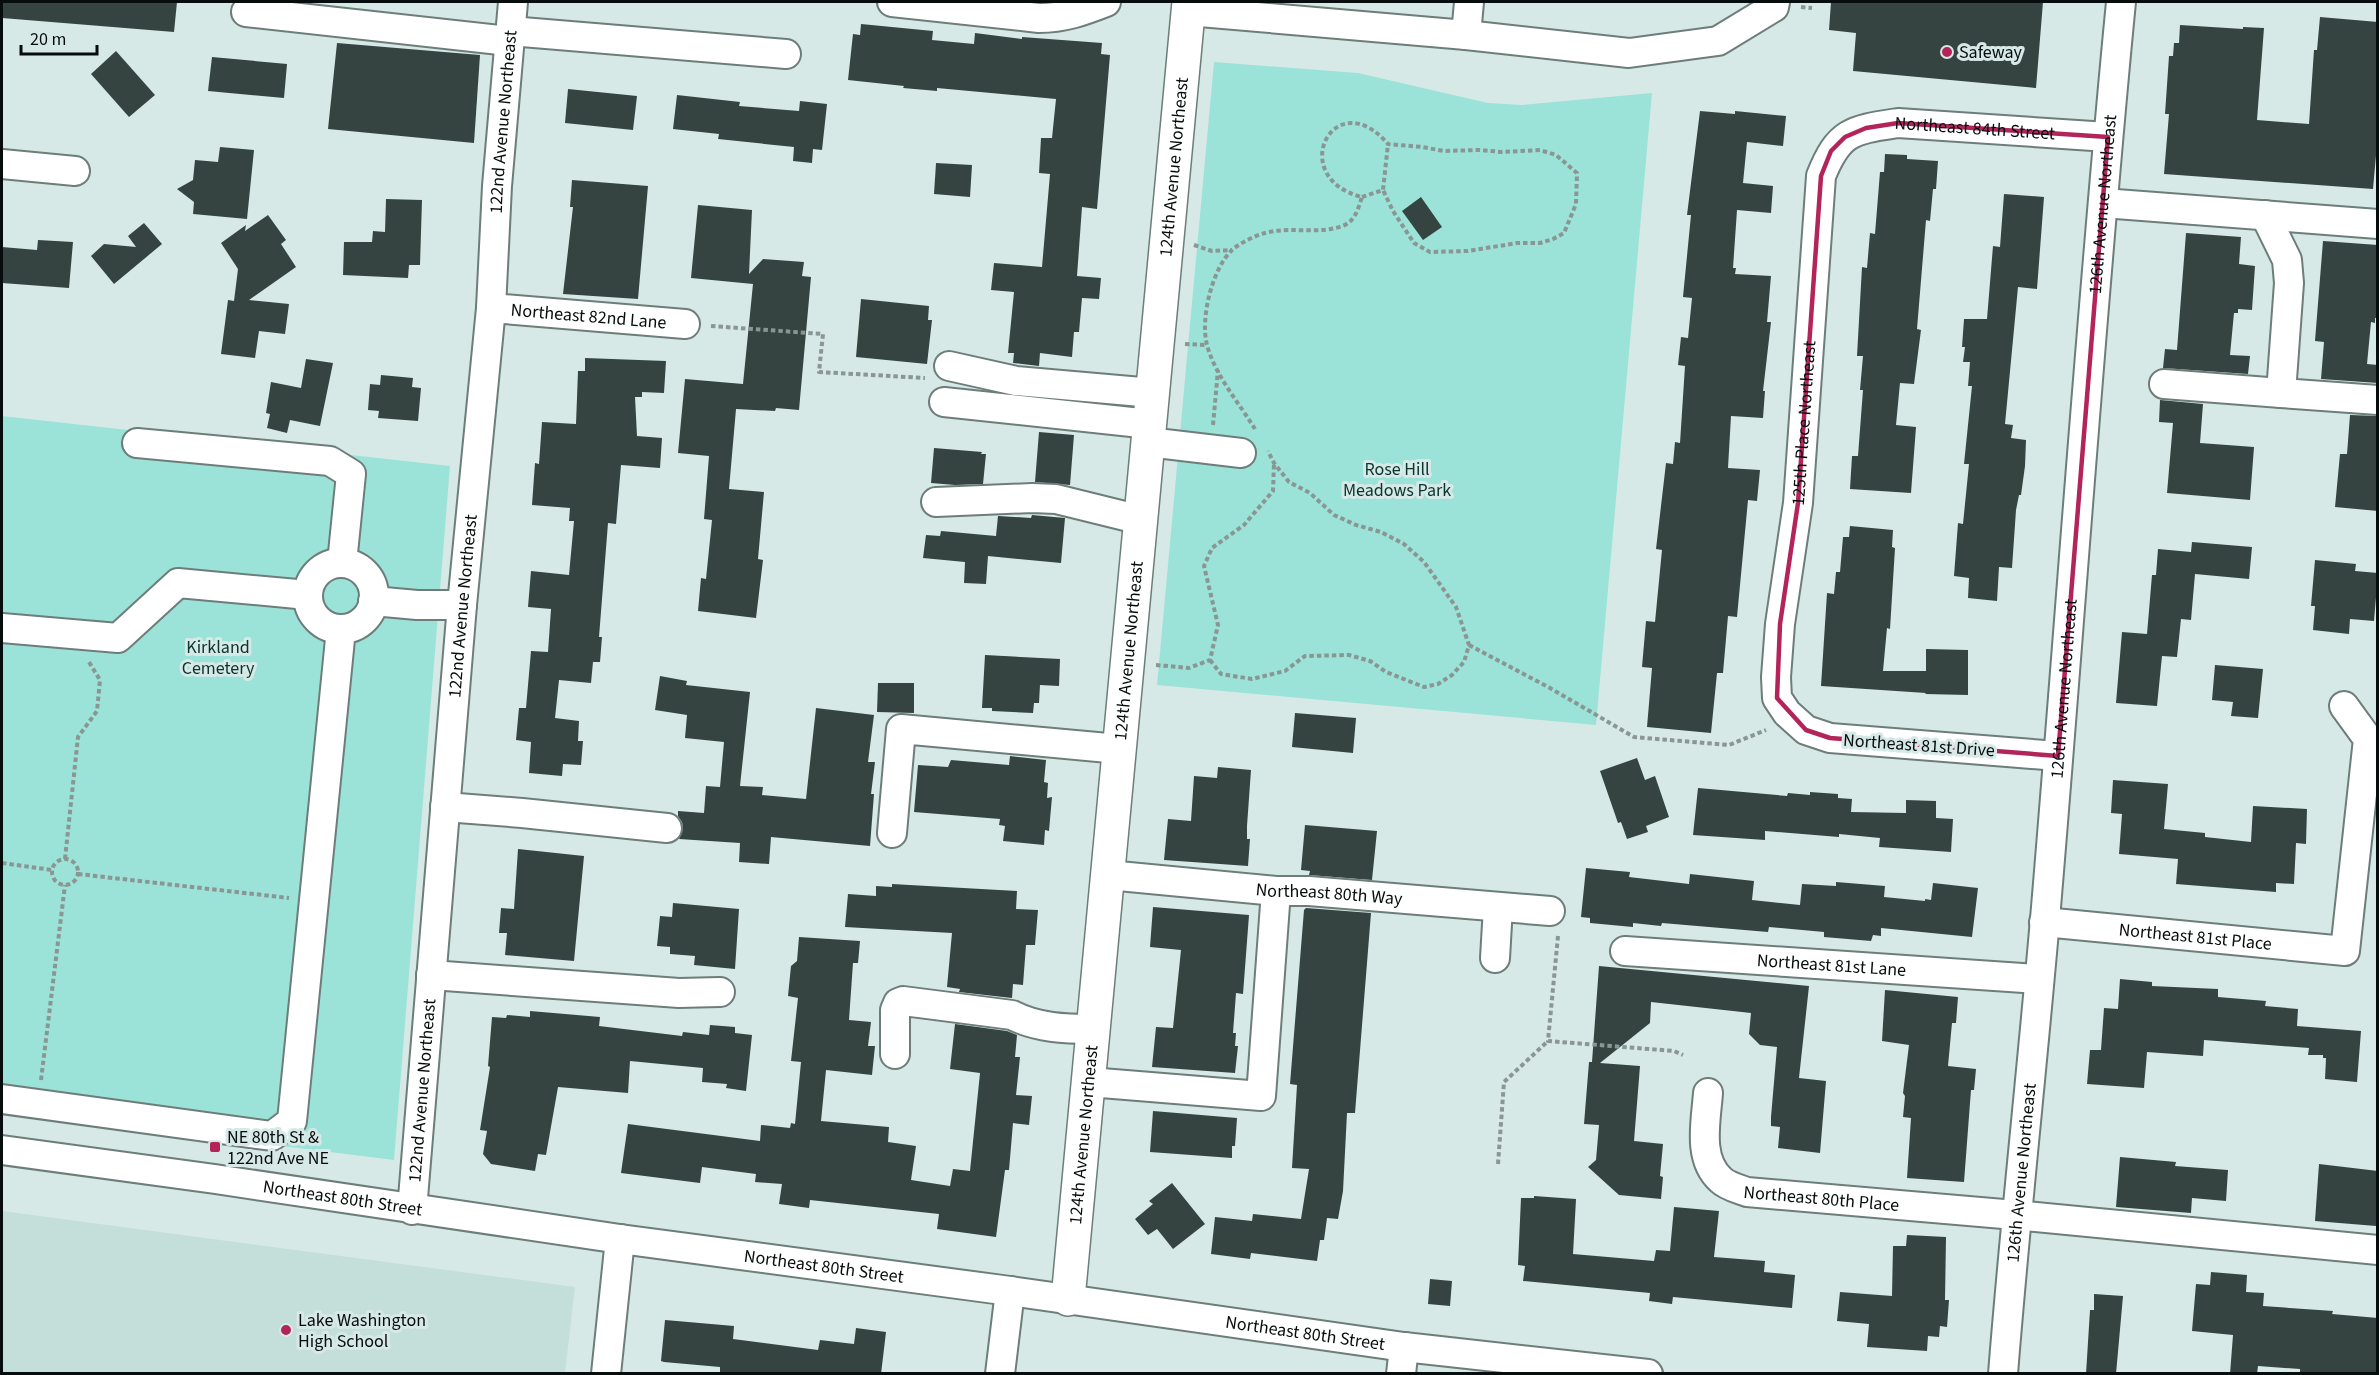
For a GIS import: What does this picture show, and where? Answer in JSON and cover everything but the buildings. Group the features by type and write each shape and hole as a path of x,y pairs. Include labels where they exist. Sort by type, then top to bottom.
{"main road":[{"name":"124th Avenue Northeast","path":"1068,1299 1141,520 1186,4"}],"street":[{"name":"122nd Avenue Northeast","path":"411,1210 462,605 490,308 497,186 513,2"},
{"path":"892,2 1039,18 1059,18 1107,2"},
{"path":"1466,35 1469,2"},
{"path":"1186,4 1629,53 1718,41 1774,7 1775,2"},
{"name":"126th Avenue Northeast","path":"2003,1374 2015,1215 2044,922 2121,2"},
{"path":"246,12 510,36 786,54"},
{"name":"Northeast 84th Street","path":"1845,137 1866,128 1898,123 2108,137"},
{"name":"125th Place Northeast","path":"1787,713 1778,698 1776,677 1780,624 1798,503 1821,176 1831,151 1845,137"},
{"path":"2,164 75,171"},
{"path":"2103,203 2378,224"},
{"path":"2265,214 2287,260 2289,283 2281,393"},
{"name":"Northeast 82nd Lane","path":"490,308 696,325"},
{"path":"943,382 1150,420 1210,449 1254,442"},
{"path":"2164,384 2378,400"},
{"path":"137,444 330,461 351,474 342,563"},
{"path":"936,502 1056,499 1141,520"},
{"path":"342,563 360,569 367,576 372,584 373,601 369,614 362,622 341,629 331,628 321,623 309,606 308,596 315,576 332,564 342,563"},
{"path":"2,628 118,638 178,583 308,596"},
{"path":"373,601 417,605 462,605"},
{"path":"2,1099 272,1136 292,1121 341,629"},
{"name":"Northeast 81st Place","path":"2044,922 2345,951 2368,739 2344,706"},
{"name":"Northeast 81st Drive","path":"1787,713 1806,730 1830,738 2058,756"},
{"path":"892,833 901,729 1119,749"},
{"path":"445,807 667,828"},
{"name":"Northeast 80th Way","path":"1108,875 1276,891 1309,891 1550,911"},
{"path":"1089,1082 1262,1096 1276,891"},
{"path":"1496,958 1498,907"},
{"name":"Northeast 81st Lane","path":"1625,951 2039,980"},
{"path":"431,975 679,993 720,992"},
{"path":"895,1054 895,1010 898,1003 903,1001 1012,1015 1028,1023 1067,1029 1094,1029"},
{"name":"Northeast 80th Place","path":"1708,1093 1704,1141 1709,1166 1722,1181 1747,1192 2378,1250"},
{"name":"Northeast 80th Street","path":"2,1150 215,1179 411,1210 1068,1299 1403,1360 1648,1374"},
{"path":"606,1374 620,1239"},
{"path":"1000,1374 1010,1291"}],"path":[{"path":"1383,190 1362,197 1350,194 1332,182 1322,167 1323,146 1334,128 1350,122 1364,124 1377,132 1388,144 1444,151 1540,150 1556,155 1577,173 1576,204 1564,233 1553,239 1468,251 1430,252 1414,243 1393,211 1383,190 1388,144"},
{"path":"1210,660 1221,674 1252,679 1285,671 1305,656 1349,655 1370,661 1386,672 1424,687 1438,684 1452,675 1464,662 1469,645 1455,607 1424,562 1404,544 1381,532 1356,525 1334,514 1310,494 1289,482 1254,442 1207,345 1206,327 1211,287 1221,264 1232,250 1264,233 1344,226 1356,215 1362,197"},
{"path":"1191,243 1212,251 1232,250"},
{"path":"696,325 823,334 819,372 943,382"},
{"path":"1178,344 1207,345"},
{"path":"1210,449 1218,370"},
{"path":"1210,660 1218,625 1204,566 1212,548 1244,525 1273,491 1274,463"},
{"path":"65,859 78,737 97,711 100,680 88,661 90,637"},
{"path":"1469,645 1550,688 1634,737 1729,745 1765,730 1787,713"},
{"path":"1152,664 1189,668 1210,660"},
{"path":"65,859 76,865 78,874 73,882 65,885 54,879 52,870 57,862 65,859"},
{"path":"2,863 52,870"},
{"path":"78,874 314,901"},
{"path":"38,1104 65,885"},
{"path":"1498,1164 1504,1082 1548,1041 1560,912 1550,911"},
{"path":"1548,1041 1674,1051 1683,1055"}],"highlighted area":[{"path":"1898,123 2108,137 2058,756 1830,738 1806,730 1777,698 1780,624 1798,503 1821,176 1831,151 1845,137 1866,128"}],"shaded area":[{"name":"Lake Washington High School","path":"2,1211 575,1287 565,1373 2,1374"}],"green space":[{"name":"Rose Hill Meadows Park","path":"1214,62 1358,73 1488,103 1522,105 1652,93 1596,725 1157,685"},
{"name":"Kirkland Cemetery","path":"2,416 450,466 394,1160 2,1111"}],"place":[{"name":"Safeway","path":"1947,52"},
{"name":"NE 80th St & 122nd Ave NE","path":"215,1147"},
{"name":"Lake Washington High School","path":"286,1330"}]}
